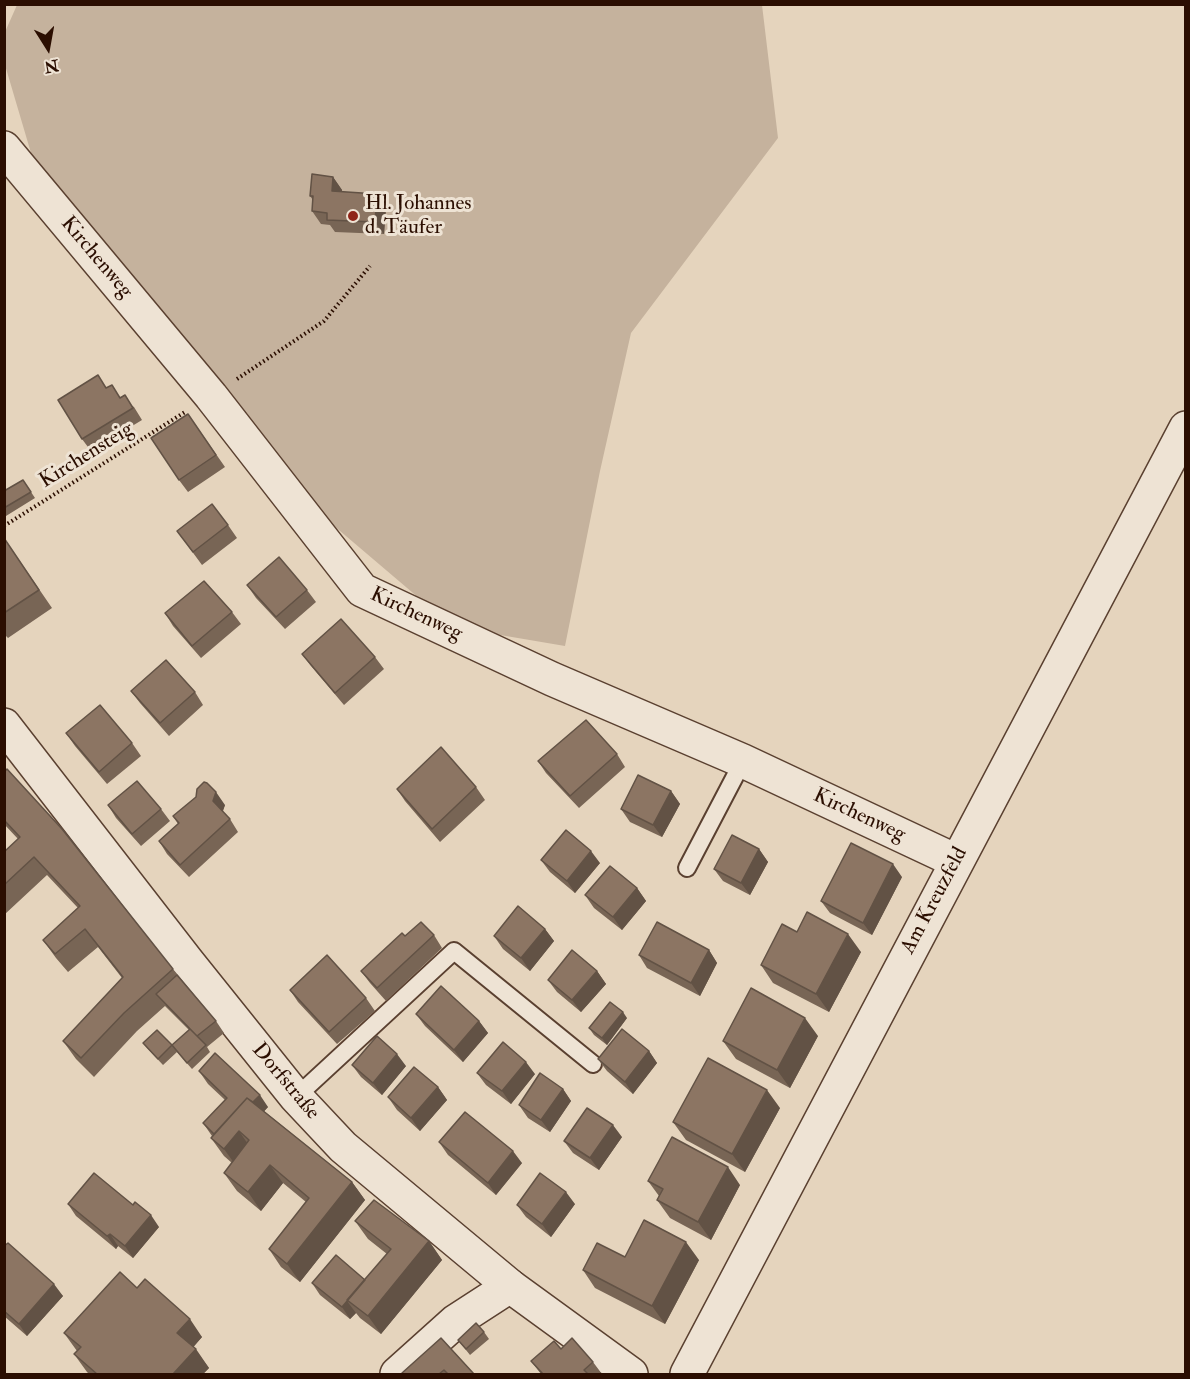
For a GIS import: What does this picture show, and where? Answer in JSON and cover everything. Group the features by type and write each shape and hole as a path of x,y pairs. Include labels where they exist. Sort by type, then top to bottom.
{"street":[{"name":"Kirchenweg","path":"4,148 198,404 363,590 552,679 743,761 956,861"},
{"name":"Am Kreuzfeld","path":"687,1374 1185,428"},
{"name":"Dorfstraße","path":"4,725 296,1097 343,1147 510,1286 631,1374"},
{"path":"397,1374 456,1321 510,1286"}],"lane":[{"path":"687,868 743,761"},
{"path":"296,1097 453,951 593,1064"}],"path":[{"name":"Kirchensteig","path":"4,525 198,404 324,321 370,266"}],"shaded area":[{"path":"17,5 762,5 778,138 631,333 600,471 565,646 453,627 313,508 31,153 5,65 5,32"}],"building":[{"path":"312,174 333,177 332,191 377,194 375,222 327,220 327,213 312,211 313,196 310,196"},
{"path":"98,375 106,388 112,385 120,398 125,395 133,408 82,439 58,400"},
{"path":"188,414 216,455 179,480 151,438"},
{"path":"23,480 31,492 4,508 4,491"},
{"path":"212,504 228,525 193,552 177,531"},
{"path":"4,538 39,590 4,613"},
{"path":"279,557 307,590 276,617 247,585"},
{"path":"204,581 232,612 192,646 165,613"},
{"path":"341,619 375,657 335,693 302,654"},
{"path":"166,660 195,692 160,723 131,691"},
{"path":"100,705 132,743 99,772 66,733"},
{"path":"586,720 617,754 570,796 538,761"},
{"path":"441,747 476,787 432,829 397,789"},
{"path":"7,769 62,829 173,969 124,1013 81,1058 63,1041 123,977 85,929 55,954 43,940 80,906 34,857 4,885 4,852 20,837 4,820 4,772"},
{"path":"638,775 671,791 653,825 621,809"},
{"path":"137,781 161,809 132,834 108,805"},
{"path":"204,782 216,792 213,801 230,819 180,865 159,841 179,823 173,816 196,797 197,789"},
{"path":"566,830 591,851 567,881 541,860"},
{"path":"732,835 759,849 741,883 714,869"},
{"path":"851,843 893,864 863,923 821,901"},
{"path":"610,866 637,888 613,917 585,895"},
{"path":"518,906 545,929 521,958 494,936"},
{"path":"807,912 848,934 816,994 761,965 782,924 797,932"},
{"path":"421,922 434,935 377,988 361,971 402,933 405,936"},
{"path":"657,922 709,950 691,983 639,955"},
{"path":"572,950 597,971 572,1000 548,980"},
{"path":"327,955 366,998 329,1032 290,990"},
{"path":"177,975 216,1021 197,1036 156,994"},
{"path":"441,986 479,1021 454,1050 416,1014"},
{"path":"751,988 805,1018 777,1070 723,1041"},
{"path":"610,1002 623,1012 602,1038 589,1028"},
{"path":"190,1029 206,1045 187,1063 172,1045"},
{"path":"622,1029 649,1051 625,1082 598,1059"},
{"path":"157,1030 172,1045 158,1059 143,1043"},
{"path":"377,1036 397,1054 373,1083 352,1065"},
{"path":"503,1042 526,1062 502,1091 477,1073"},
{"path":"215,1053 260,1095 253,1102 247,1098 214,1134 203,1123 227,1098 199,1071"},
{"path":"708,1058 767,1090 732,1154 673,1122"},
{"path":"414,1067 438,1087 411,1118 388,1097"},
{"path":"540,1073 563,1089 541,1120 519,1105"},
{"path":"247,1098 352,1182 287,1264 269,1249 309,1198 270,1165 248,1192 224,1173 249,1140 239,1131 224,1149 211,1138"},
{"path":"587,1108 613,1125 590,1158 564,1141"},
{"path":"465,1112 513,1151 488,1183 439,1142"},
{"path":"672,1137 728,1167 698,1222 657,1200 663,1189 648,1181"},
{"path":"94,1173 133,1205 135,1202 151,1215 125,1246 110,1234 107,1236 68,1204"},
{"path":"540,1173 566,1192 542,1224 517,1205"},
{"path":"374,1200 429,1241 368,1316 347,1300 391,1249 355,1221"},
{"path":"644,1220 686,1242 652,1306 583,1270 597,1243 625,1257"},
{"path":"8,1243 54,1284 19,1324 4,1311 4,1246"},
{"path":"336,1255 365,1280 342,1307 312,1283"},
{"path":"120,1272 137,1288 145,1279 190,1319 177,1333 196,1349 173,1374 97,1374 74,1354 81,1347 64,1333"},
{"path":"476,1323 484,1332 466,1349 458,1340"},
{"path":"441,1338 474,1374 448,1374 444,1370 439,1374 402,1373"},
{"path":"572,1338 593,1362 584,1370 588,1374 543,1374 531,1361 554,1341 561,1349"}],"place":[{"name":"Hl. Johannes d. Täufer","path":"353,216"}]}
